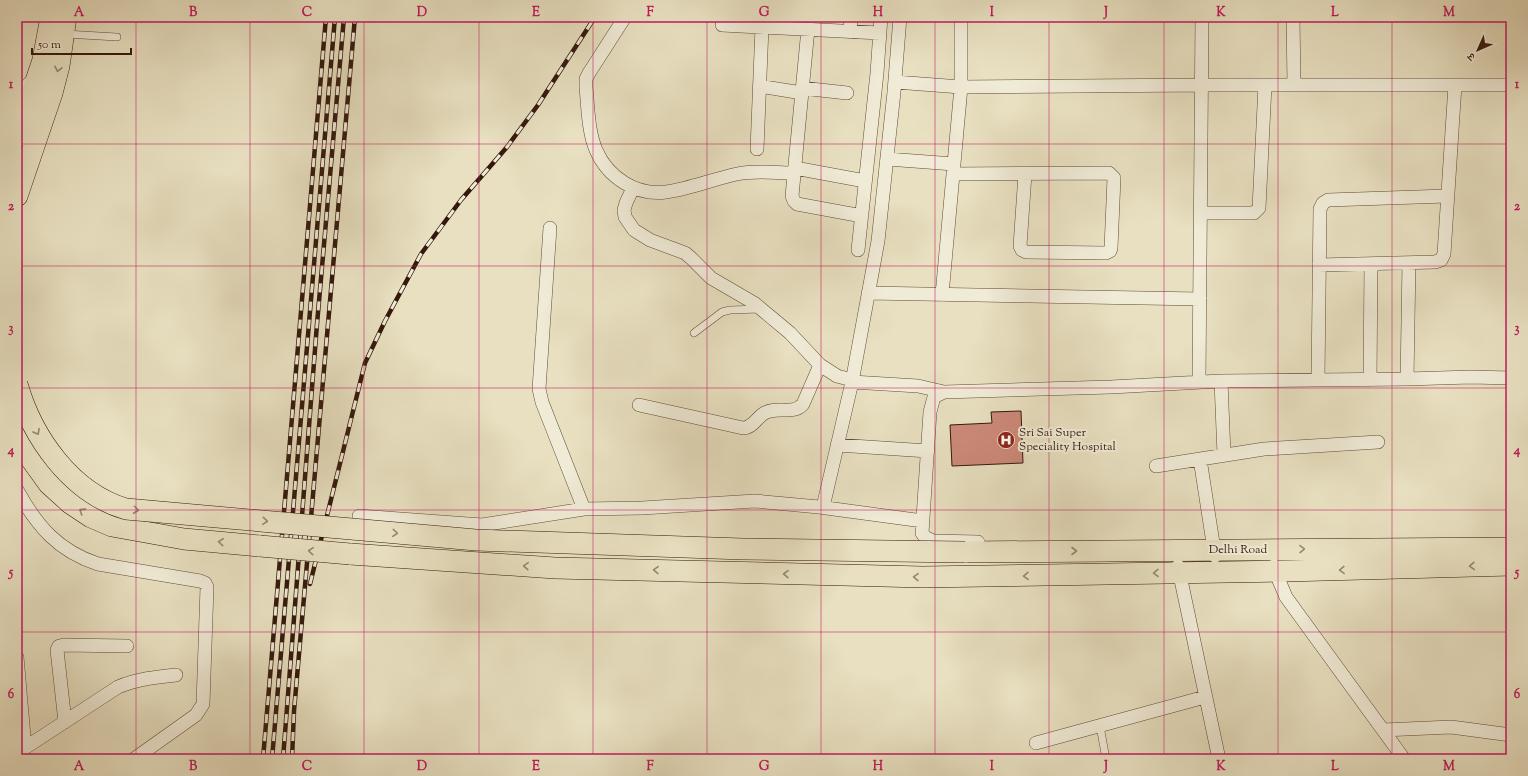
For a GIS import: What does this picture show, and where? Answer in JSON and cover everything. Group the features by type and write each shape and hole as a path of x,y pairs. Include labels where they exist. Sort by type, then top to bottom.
{"main road":[{"path":"17,138 28,83 44,60 51,17"},
{"path":"17,196 52,93 59,66 65,26"},
{"name":"Delhi Road","path":"17,384 33,425 44,445 57,462 71,476 94,494 110,504 126,509 476,540 743,549 1049,552 1511,548"},
{"path":"17,429 31,460 49,484 70,503 91,517 112,526 184,539 350,554 555,568 923,577 1511,565"}],"street":[{"path":"625,17 589,73 586,87 592,137 596,150 609,170 621,181 632,188 643,192 654,193 666,192 743,173 795,170 866,181"},
{"path":"850,32 851,17"},
{"path":"823,507 837,445 847,379 868,293 878,241 887,159 887,89 880,33 881,17"},
{"path":"858,250 866,181 887,89 900,17"},
{"path":"942,294 961,87 961,17"},
{"path":"1199,382 1202,17"},
{"path":"1293,17 1294,85"},
{"path":"722,25 769,24 808,29 880,33"},
{"path":"757,149 760,86 769,24"},
{"path":"808,29 792,196 797,204 862,216"},
{"path":"17,96 28,83"},
{"path":"887,89 1202,85 1511,85"},
{"path":"1201,213 1254,213 1259,208 1265,85"},
{"path":"1319,265 1435,262 1441,260 1444,254 1455,85"},
{"path":"760,86 847,93"},
{"path":"887,159 954,169 1025,174 1112,175 1114,178 1110,252 1026,252 1022,250 1020,246 1025,174"},
{"path":"632,188 624,210 625,217 634,230 650,240 685,253 711,278 745,296 762,309 790,333 820,365 847,379 918,386 944,392 1111,387 1221,381 1407,380 1471,377 1511,378"},
{"path":"1318,380 1320,209 1323,203 1328,200 1447,196"},
{"path":"550,228 539,389 542,402 584,509"},
{"path":"1407,380 1409,263"},
{"path":"1370,380 1371,264"},
{"path":"868,293 1200,299"},
{"path":"639,405 747,428 770,410 794,410 800,408 820,365"},
{"path":"1221,381 1224,455"},
{"path":"944,392 934,397 930,412 922,532 928,540 1010,542 1028,545 1049,552 1050,575"},
{"path":"1156,466 1264,449 1378,442"},
{"path":"837,445 928,451"},
{"path":"1200,459 1217,571"},
{"path":"17,490 27,509 41,528 54,541 69,552 85,560 98,564 200,581 205,583 207,587 203,704 196,715 134,759"},
{"path":"359,516 482,525 584,509 642,508 755,501 823,507 923,521"},
{"path":"1272,550 1275,571 1286,597 1404,759"},
{"path":"1175,551 1219,759"},
{"path":"66,722 57,650 59,646 127,646"},
{"path":"17,657 21,751"},
{"path":"21,751 118,687 130,682 176,675"},
{"path":"1036,743 1205,697"},
{"path":"1383,730 1451,727 1511,735"}],"lane":[{"path":"65,26 117,37"},
{"path":"694,333 722,312 730,310 762,309"},
{"path":"1100,726 1106,759"}],"building":[{"path":"1021,411 1023,463 952,466 950,425 992,423 991,412"}],"railway":[{"path":"263,759 326,17"},
{"path":"272,759 335,17"},
{"path":"283,759 317,324 344,17"},
{"path":"292,759 294,711 355,17"},
{"path":"310,584 365,363 385,321 421,254 461,200 507,147 538,105 595,17"}],"place":[{"name":"Sri Sai Super Speciality Hospital","path":"1006,440"}]}
